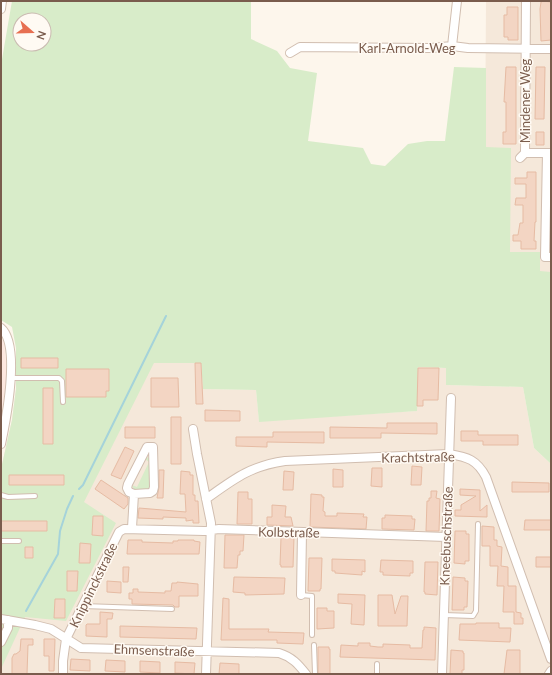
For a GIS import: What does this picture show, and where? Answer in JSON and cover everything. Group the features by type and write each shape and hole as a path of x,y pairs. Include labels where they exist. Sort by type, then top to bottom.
{"street":[{"path":"1,9 2,1"},
{"path":"452,46 457,1"},
{"path":"526,1 526,48"},
{"name":"Karl-Arnold-Weg","path":"290,53 300,47 431,48 452,46 468,48 551,49"},
{"name":"Mindener Weg","path":"526,48 523,155 549,153"},
{"path":"549,153 545,257 551,257"},
{"path":"1,328 6,332 8,341 11,378 10,400 1,444"},
{"name":"Kneebuschstraße","path":"442,674 451,398"},
{"path":"193,430 211,530 208,652 206,674"},
{"path":"147,446 154,447 153,491 150,493 134,494 129,492 127,488 128,484 147,446"},
{"name":"Krachtstraße","path":"206,500 234,479 261,466 285,461 449,454 461,456 473,461 480,467 486,477 551,659"},
{"path":"132,528 134,494"},
{"name":"Kolbstraße","path":"119,532 124,529 132,528 219,529 446,537"},
{"name":"Knippinckstraße","path":"63,674 66,639 119,532"},
{"path":"301,595 302,532"},
{"path":"1,642 8,628 5,620"},
{"name":"Ehmsenstraße","path":"5,620 43,626 51,629 81,648 279,653 291,658 306,674"}],"lane":[{"path":"11,378 59,378 62,381 63,402"},
{"path":"1,495 8,497 35,496"},
{"path":"444,615 473,616 476,611 478,524"},
{"path":"1,541 19,541"},
{"path":"301,595 312,596 312,635"},
{"path":"82,606 172,609"},
{"path":"314,645 314,674"},
{"path":"377,664 377,674"}],"shaded area":[{"path":"486,1 551,1 551,272 540,272 510,252 510,148 485,148"},
{"path":"1,337 4,343 6,361 6,382 1,420"},
{"path":"154,363 202,363 203,389 256,390 259,421 416,411 418,367 446,368 446,385 523,387 534,448 551,464 551,674 1,674 1,469 12,420 17,369"}],"green space":[{"path":"12,1 251,1 251,39 277,51 290,68 317,73 308,141 363,148 371,164 385,166 408,144 427,141 445,141 454,67 486,68 486,147 511,148 510,252 540,252 540,271 551,272 551,464 534,448 523,387 446,385 446,368 418,367 417,411 259,422 256,390 203,389 201,363 154,363 84,502 116,523 66,621 25,617 1,669 1,469 12,420 16,389 16,348 12,327 1,320 1,65"},
{"path":"146,457 150,458 151,487 150,489 134,490 132,485 137,487 149,462 145,459"}],"building":[{"path":"541,2 551,2 551,40 541,41 540,9"},
{"path":"507,7 518,7 518,40 508,40 508,37 504,37 504,15 507,15"},
{"path":"506,67 516,67 516,144 503,144 503,132 506,132 506,102 504,102"},
{"path":"536,67 545,67 544,119 535,119"},
{"path":"536,132 544,132 544,145 536,145"},
{"path":"527,172 536,172 536,222 534,241 536,241 536,249 521,249 521,241 513,241 513,235 518,235 520,223 523,223 523,205 515,205 516,198 526,198 526,184 515,184 515,178 527,178"},
{"path":"21,358 58,358 58,368 21,368"},
{"path":"195,363 201,363 203,404 196,404"},
{"path":"418,368 439,368 438,400 423,400 423,406 417,406"},
{"path":"66,369 109,369 109,391 106,391 106,397 66,397"},
{"path":"151,378 178,378 179,407 151,407"},
{"path":"43,388 53,388 53,444 43,444"},
{"path":"205,410 240,411 240,421 205,421"},
{"path":"171,417 181,417 181,464 171,464"},
{"path":"387,423 437,423 437,434 381,433 381,438 330,438 330,427 387,428"},
{"path":"125,427 155,427 155,438 125,438"},
{"path":"461,431 478,431 478,435 518,435 518,445 483,445 483,441 461,441"},
{"path":"273,432 324,432 324,443 267,442 267,447 236,446 236,437 273,437"},
{"path":"125,447 134,451 121,479 111,475"},
{"path":"412,466 422,467 421,485 411,485"},
{"path":"372,468 382,468 382,487 371,486"},
{"path":"333,469 343,470 343,487 333,487"},
{"path":"159,470 164,470 163,498 157,498 159,487"},
{"path":"181,471 190,472 190,475 193,475 193,495 195,495 195,501 198,501 199,523 193,523 193,520 186,521 186,518 138,518 139,508 186,512 185,494 180,494"},
{"path":"284,471 294,472 293,490 283,490"},
{"path":"9,475 64,475 64,485 9,485"},
{"path":"101,480 128,498 128,504 124,509 95,489"},
{"path":"512,482 549,483 549,492 512,492"},
{"path":"460,489 480,490 480,511 487,505 487,517 455,516 455,510 461,510 461,505 476,496 460,495"},
{"path":"431,491 437,491 436,498 440,499 439,531 426,531 427,501 431,498"},
{"path":"238,492 248,492 248,499 252,499 252,524 237,524"},
{"path":"311,494 322,495 322,497 324,497 323,511 325,512 325,516 337,516 337,513 364,514 363,517 367,517 366,529 310,527"},
{"path":"272,505 286,506 285,517 291,517 293,526 267,525 267,517 272,517"},
{"path":"385,515 412,516 412,519 415,519 414,530 382,529 382,518 385,518"},
{"path":"93,516 103,516 103,536 92,535"},
{"path":"525,520 551,520 551,530 524,530"},
{"path":"1,521 47,521 47,531 1,531"},
{"path":"482,526 494,527 494,540 497,540 497,546 502,547 501,566 508,567 508,586 516,586 516,612 521,613 523,624 514,624 514,612 503,612 504,586 497,586 498,566 490,566 490,546 482,546"},
{"path":"455,531 466,531 466,534 469,534 469,561 465,561 465,564 454,563"},
{"path":"225,535 244,535 243,551 240,551 240,555 238,555 237,568 224,568"},
{"path":"277,537 294,537 293,567 281,567 281,538"},
{"path":"128,540 173,543 173,541 178,540 194,540 200,542 199,554 127,554"},
{"path":"80,543 91,544 90,563 79,563"},
{"path":"25,547 33,547 33,558 25,558"},
{"path":"536,557 551,557 551,567 536,567"},
{"path":"309,558 322,558 320,591 308,591"},
{"path":"332,559 365,560 365,572 362,571 362,575 335,573 335,571 332,571"},
{"path":"381,560 413,561 413,573 410,573 410,576 383,575 383,572 380,572"},
{"path":"425,562 438,562 437,595 425,594 424,592"},
{"path":"123,567 129,567 128,582 123,582"},
{"path":"67,571 78,571 77,591 67,591"},
{"path":"234,577 285,578 284,594 245,595 245,593 233,592"},
{"path":"453,577 465,578 465,581 468,581 467,607 464,607 464,610 452,610"},
{"path":"107,581 121,582 121,593 107,592"},
{"path":"172,583 198,584 198,596 179,596 179,607 175,607 173,605 132,604 132,599 129,599 129,593 133,593 133,589 138,589 138,592 165,593 165,591 171,591"},
{"path":"338,594 365,595 364,625 351,624 352,604 338,603"},
{"path":"378,595 392,595 395,614 401,596 408,596 407,626 378,626"},
{"path":"223,598 229,599 229,629 269,629 268,632 304,633 303,644 277,643 277,640 221,640"},
{"path":"55,599 65,599 65,618 54,618"},
{"path":"317,608 327,608 327,611 334,611 334,628 317,629"},
{"path":"100,612 113,613 112,619 107,619 107,637 86,636 87,624 100,624"},
{"path":"499,623 499,628 511,628 510,642 459,640 460,624"},
{"path":"120,626 197,628 196,639 120,637"},
{"path":"424,627 436,628 435,660 340,657 341,645 358,646 358,643 370,643 370,646 378,647 383,647 383,644 410,645 410,648 422,648"},
{"path":"21,639 33,639 33,645 28,645 27,674 12,674 12,658 14,654 20,651"},
{"path":"44,639 55,639 54,671 49,671 49,656 44,656"},
{"path":"318,647 329,647 330,649 330,674 318,674"},
{"path":"451,650 463,651 464,653 464,670 462,670 462,674 450,674"},
{"path":"507,650 520,650 520,674 504,674"},
{"path":"71,659 90,660 90,671 70,670"},
{"path":"106,660 125,661 125,672 105,671"},
{"path":"140,661 160,662 160,673 140,672"},
{"path":"175,662 195,663 194,674 175,673"},
{"path":"220,663 239,664 239,674 219,674"}],"waterway":[{"path":"79,489 83,485 166,316"},
{"path":"26,611 58,554 60,531 73,496"}]}
